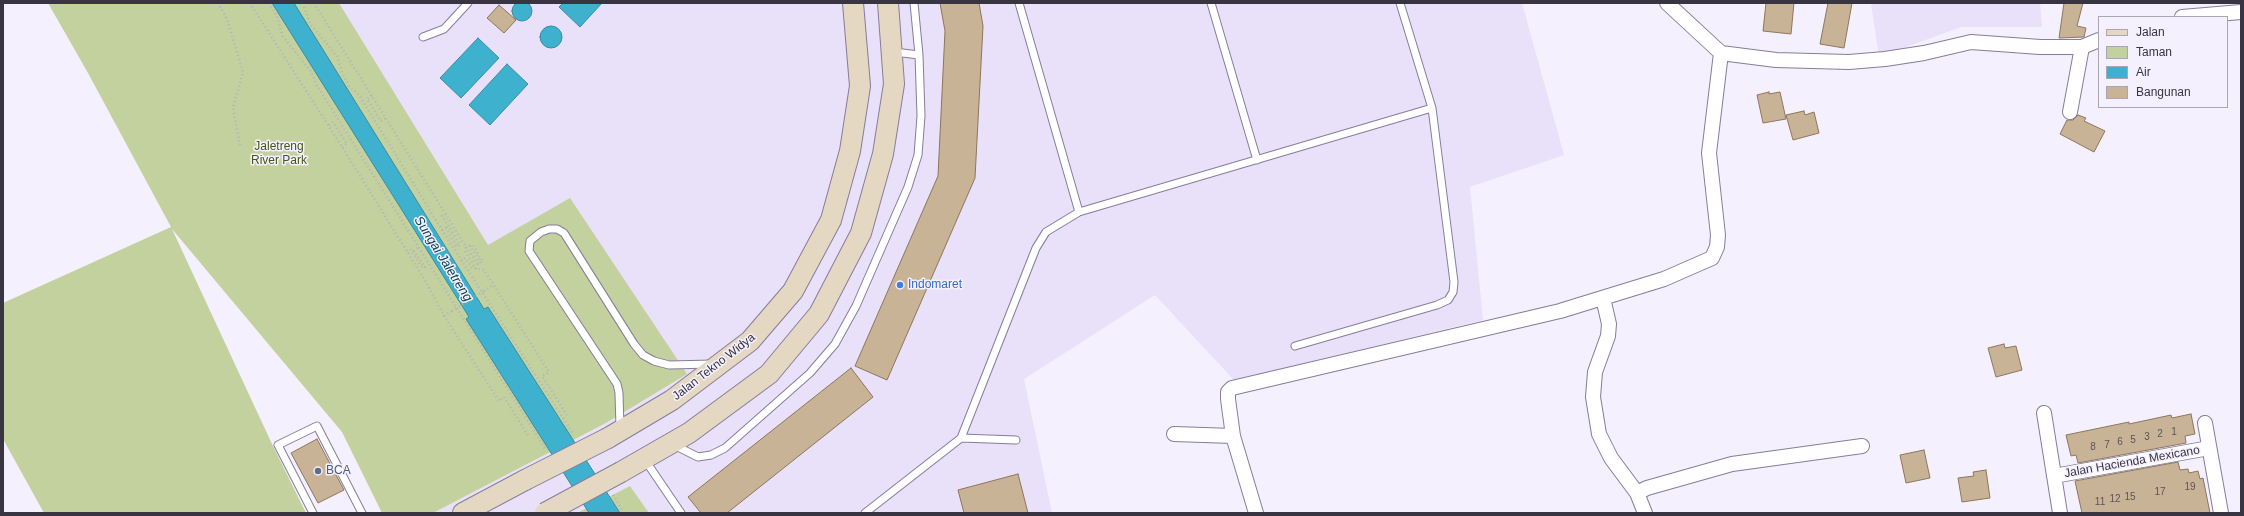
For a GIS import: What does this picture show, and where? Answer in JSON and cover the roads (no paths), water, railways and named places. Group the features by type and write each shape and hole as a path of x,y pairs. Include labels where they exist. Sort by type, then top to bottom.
{"main road":[{"name":"Jalan Tekno Widya","path":"463,513 614,434 672,400 750,341 793,291 831,220 850,151 860,86 853,3"},
{"path":"544,513 672,444 769,374 819,314 861,233 883,154 894,84 888,3"}],"street":[{"path":"1667,3 1692,29 1721,53 1776,60 1849,62 1924,53 1971,42 2040,47 2082,47 2098,40"},
{"path":"2184,16 2195,9 2241,12"},
{"path":"2070,112 2082,47"},
{"path":"1256,513 1234,436 1228,399 1228,392 1232,388 1560,311 1664,279 1712,258 1717,247 1718,236 1709,153 1721,53"},
{"path":"1603,298 1609,324 1608,336 1595,372 1593,396 1599,434 1611,458 1637,493 1645,513"},
{"name":"Jalan Hacienda Mexicano","path":"2044,413 2060,513"},
{"name":"Jalan Hacienda Mexicano","path":"2205,423 2221,513"},
{"path":"1174,434 1234,436"},
{"path":"1637,493 1647,488 1732,464 1862,446"},
{"name":"Jalan Hacienda Mexicano","path":"2054,476 2209,448"}],"lane":[{"path":"423,37 444,29 468,3"},
{"path":"672,444 698,457 711,454 725,448 810,373 835,344 856,306 908,187 916,161 921,116 919,55 914,3"},
{"path":"1019,3 1079,212"},
{"path":"1211,3 1257,160"},
{"path":"1295,346 1437,305 1448,300 1453,292 1454,282 1432,108 1400,3"},
{"path":"892,52 919,55"},
{"path":"865,513 961,438 1036,248 1046,232 1079,212 1432,108"},
{"path":"614,434 620,393 617,384 529,251 530,241 541,232 550,228 557,229 564,233 634,344 643,355 654,361 669,364 720,364"},
{"path":"312,513 278,444 317,426 362,513"},
{"path":"961,438 1016,440"},
{"path":"644,460 681,513"}],"water":[{"path":"522,1 529,4 532,11 529,18 522,21 515,18 512,11 515,4"},
{"name":"Sungai Jaletreng","path":"272,3 294,3 484,309 488,307 620,513 589,513 466,319 469,317"},
{"path":"563,3 602,3 580,27 559,7"},
{"path":"551,26 559,29 562,37 559,45 551,48 543,45 540,37 543,29"},
{"path":"478,38 499,58 461,98 440,78"},
{"path":"507,64 528,84 490,125 469,105"}],"place":[{"name":"Indomaret","path":"900,285"},
{"name":"BCA","path":"318,471"}],"park label":[{"name":"Jaletreng River Park","path":"279,154"}]}
